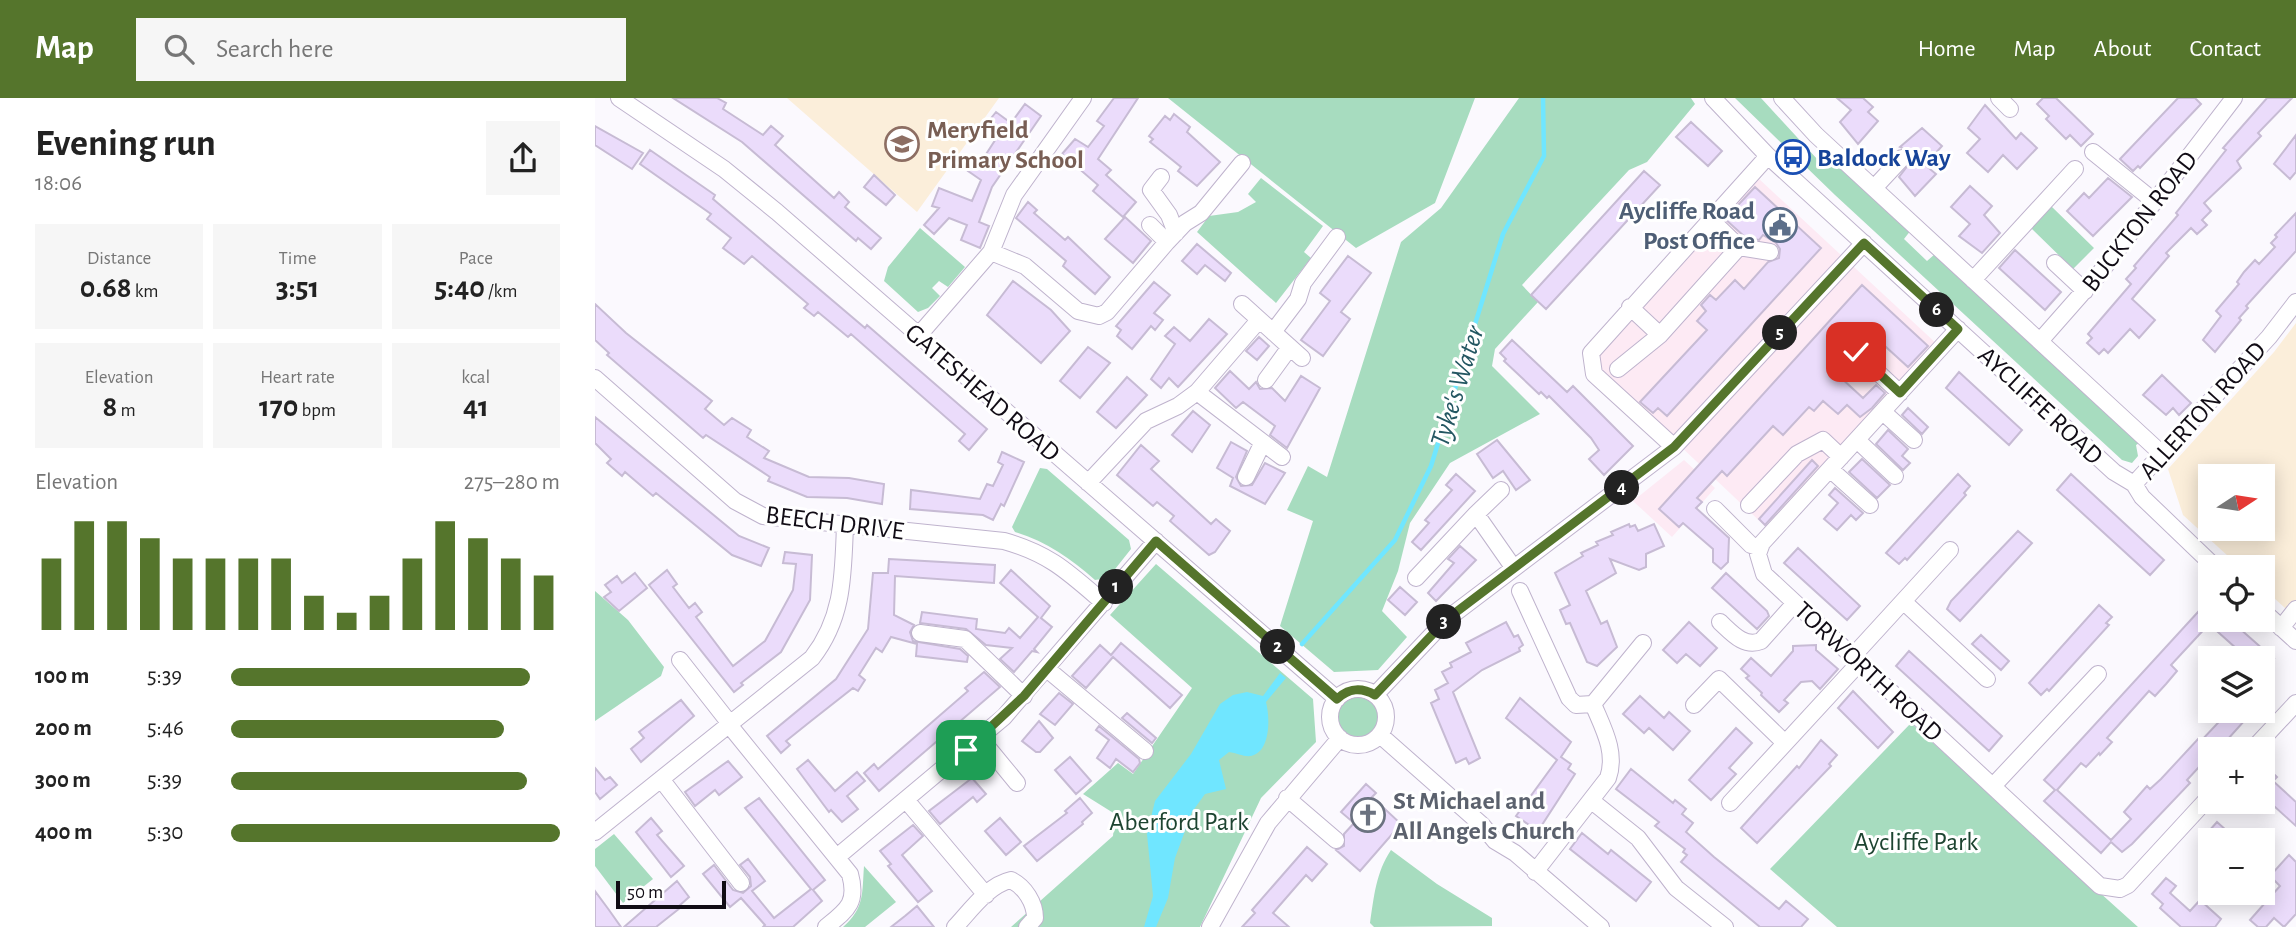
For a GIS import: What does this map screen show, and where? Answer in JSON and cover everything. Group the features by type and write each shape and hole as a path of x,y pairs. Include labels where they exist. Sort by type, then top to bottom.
{"street":[{"name":"GATESHEAD ROAD","path":"619,98 724,169 1337,699"},
{"path":"919,335 991,252 1014,195 1083,98"},
{"name":"AYCLIFFE ROAD","path":"1713,98 1768,156 2114,472 2134,484 2142,497 2202,555"},
{"name":"AYCLIFFE ROAD","path":"1782,98 1874,188 2162,454"},
{"name":"BUCKTON ROAD","path":"2040,341 2085,291 2234,98"},
{"path":"2093,152 2155,202"},
{"path":"1674,447 1594,373 1591,366 1594,346 1768,156"},
{"path":"1874,188 1902,158"},
{"path":"991,252 1025,266 1078,311 1098,316 1107,312 1171,238 1201,213 1242,163"},
{"path":"1973,280 2075,169"},
{"path":"1161,177 1151,190 1169,215 1171,238"},
{"path":"1711,220 1739,247 1770,252"},
{"path":"1150,225 1171,238"},
{"path":"1273,332 1298,299 1303,283 1337,237"},
{"path":"1375,695 1447,619 1674,447 1864,243"},
{"path":"1618,369 1660,335 1739,247"},
{"path":"2055,263 2085,291"},
{"name":"ALLERTON ROAD","path":"2134,484 2269,337 2296,302"},
{"path":"1242,304 1296,353 1265,380"},
{"path":"1630,307 1660,335"},
{"path":"1088,483 1146,421 1178,406 1197,392 1259,320"},
{"path":"1715,509 1751,545 1761,548 1958,329"},
{"path":"1856,352 1900,393"},
{"name":"BEECH DRIVE","path":"595,378 735,501 751,511 775,520 1004,541 1035,550 1062,566 1104,603"},
{"path":"1197,392 1282,457"},
{"path":"1883,412 1915,440"},
{"path":"1749,505 1797,454 1823,440 1836,463 1870,505"},
{"path":"1857,440 1895,476"},
{"path":"1246,477 1262,444"},
{"path":"1416,578 1501,489"},
{"path":"1476,514 1513,567"},
{"path":"595,832 797,673 827,638 837,615 845,525"},
{"path":"837,857 980,738 1024,696 1156,541"},
{"name":"TORWORTH ROAD","path":"1761,548 1759,565 1764,574 2100,886 2109,889 2128,885 2198,809"},
{"path":"1730,803 1950,551"},
{"path":"1520,591 1569,698 1576,705 1593,704 1643,643"},
{"path":"1904,602 1987,679"},
{"path":"1720,622 1743,642 1753,644 1761,641 1795,603"},
{"path":"2281,628 2296,609"},
{"path":"2275,622 2296,641"},
{"path":"920,633 965,639 1024,696"},
{"path":"680,660 850,874 854,890 851,902 843,913 826,927"},
{"path":"1047,669 1145,751"},
{"path":"1993,786 2090,692 2098,674"},
{"path":"1694,705 1719,679 1785,743"},
{"path":"1359,689 1375,695 1385,710 1384,727 1380,735 1360,745 1340,738 1334,732 1330,715 1337,699 1359,689"},
{"path":"2264,737 2296,703"},
{"path":"1535,872 1593,802 1613,765 1610,747 1593,704"},
{"path":"1380,735 1482,825 1495,841 1601,927"},
{"path":"980,738 1017,783"},
{"path":"1210,927 1255,843 1287,798 1340,738"},
{"path":"661,779 741,883"},
{"path":"1287,798 1336,840"},
{"path":"906,800 986,895"},
{"path":"1593,802 1637,838 1676,888 1725,927"},
{"path":"954,927 986,895 1002,882 1011,880 1019,884 1035,909 1035,918 1027,927"}],"shaded area":[{"name":"Meryfield Primary School","path":"787,98 999,98 917,212"},
{"path":"1758,178 1938,345 1768,529 1604,374 1598,359 1601,346"},
{"path":"2296,323 2296,618 2275,599 2275,555 2227,555 2212,541 2275,541 2275,464 2198,464 2198,529 2183,515 2168,469 2274,352"},
{"path":"1684,460 1715,488 1672,537 1633,501"}],"green space":[{"path":"1168,98 1475,98 1435,203 1356,248"},
{"path":"1519,98 1691,98 1695,104 1647,162 1629,170 1522,285 1538,302 1495,349 1492,366 1540,414 1450,463 1410,523 1398,571 1382,611 1407,637 1378,670 1334,672 1280,626 1313,521 1287,510 1308,466 1327,477 1401,242 1441,208"},
{"path":"1735,98 1761,98 1818,160 1826,153 1911,230 1904,239 1927,261 1935,254 2141,442 2136,445 2138,456 2132,463 2122,460 1835,195"},
{"path":"1261,178 1323,226 1304,252 1311,258 1276,303 1197,232 1209,216 1238,212 1256,202 1248,194"},
{"path":"2051,206 2094,248 2073,269 2030,227"},
{"path":"920,228 965,267 948,287 939,281 932,288 940,296 928,308 918,312 884,281 888,267"},
{"path":"1040,468 1047,469 1129,540 1131,549 1108,578 1095,580 1058,551 1015,532 1012,527"},
{"name":"Aberford Park","path":"1156,564 1313,699 1316,742 1261,798 1200,927 1011,927 1113,836 1115,814 1083,794 1118,763 1133,774 1192,688 1110,615"},
{"path":"595,591 628,620 664,667 661,676 595,721"},
{"path":"1358,697 1366,698 1372,703 1377,709 1377,725 1372,731 1366,736 1358,737 1350,736 1344,731 1339,725 1338,717 1339,709 1344,703 1350,698"},
{"name":"Aycliffe Park","path":"1911,723 2138,927 1837,927 1770,869"},
{"path":"614,834 653,879 623,903 595,866 595,849"},
{"path":"1391,850 1437,884 1492,918 1492,926 1374,927 1370,923 1376,885"},
{"path":"864,866 896,902 865,927 843,927 859,906"}],"water":[{"path":"1280,673 1286,678 1266,702 1266,741 1258,753 1251,756 1229,752 1219,760 1226,789 1205,794 1192,812 1175,858 1168,898 1156,927 1144,927 1153,896 1147,834 1155,801 1191,754 1220,704 1233,695 1247,692 1263,696"}],"building":[{"path":"673,98 717,98 726,103 723,109 763,135 771,126 783,136 775,145 834,198 839,192 849,202 845,207 881,238 871,249 858,238 856,241 742,142"},
{"path":"1114,98 1138,98 1098,159 1111,170 1106,175 1136,202 1123,217 1093,191 1098,185 1062,154 1075,139 1088,147 1104,126 1097,121"},
{"path":"1837,98 1863,98 1873,107 1868,112 1878,121 1858,144 1840,122 1851,110"},
{"path":"2043,98 2056,98 2093,134 2081,146 2070,135 2066,139 2046,119 2049,116 2037,104"},
{"path":"2178,98 2195,98 2201,104 2140,168 2138,166 2133,171 2120,159"},
{"path":"2267,98 2292,98 2258,133 2261,136 2237,161 2241,168 2204,203 2211,211 2202,220 2207,225 2197,234 2191,228 2166,253 2169,256 2132,299 2155,320 2139,338 2130,329 2108,353 2104,349 2099,354 2087,343 2092,338 2088,334 2131,284 2126,279 2136,268 2134,266 2178,215 2176,213 2226,150 2223,148"},
{"path":"1025,104 1041,116 992,187 979,222 989,226 980,248 961,240 967,225 949,218 934,234 924,225 939,208 932,206 939,188 972,201 981,180 968,171 975,162 979,165 1001,131 988,122 996,112 1011,123"},
{"path":"1985,105 2016,139 2021,133 2037,148 2017,169 2003,155 1988,172 1967,153 1980,139 1968,128"},
{"path":"1174,114 1190,127 1187,132 1220,162 1197,186 1178,171 1181,167 1150,142 1153,139 1149,136 1165,116 1170,120"},
{"path":"1691,122 1722,151 1708,166 1676,137"},
{"path":"595,126 643,153 632,169 595,145"},
{"path":"1922,128 1942,146 1925,165 1936,174 1915,196 1899,177 1912,160 1910,151 1900,147"},
{"path":"2296,135 2296,172 2290,179 2274,164"},
{"path":"650,150 715,195 713,199 865,328 867,325 987,429 969,450 959,441 965,434 851,334 848,337 818,312 814,316 804,308 808,304 752,256 744,264 723,248 731,238 707,219 711,214 640,164"},
{"path":"1644,171 1660,185 1546,309 1531,295"},
{"path":"874,175 895,195 886,205 864,187"},
{"path":"2108,178 2132,197 2093,236 2067,211 2084,193 2089,198"},
{"path":"1970,186 1992,206 1984,215 2000,233 1982,253 1959,236 1970,224 1951,207"},
{"path":"1755,187 1821,248 1667,416 1658,408 1653,413 1640,402 1707,330 1697,321 1706,311 1701,305 1710,295 1716,300 1735,280 1744,289 1768,262 1779,258 1780,249 1776,243 1763,235 1759,240 1745,237 1725,219"},
{"path":"1028,202 1037,210 1034,213 1065,240 1068,237 1110,277 1095,294 1063,266 1066,261 1016,218"},
{"path":"2296,213 2296,251 2246,306 2248,308 2239,318 2241,320 2215,352 2203,340 2221,316 2216,311 2255,260 2259,264 2275,247 2271,243 2277,237 2275,235"},
{"path":"1125,217 1151,241 1133,263 1105,239"},
{"path":"1197,244 1231,273 1225,281 1205,265 1197,274 1182,261"},
{"path":"2015,250 2061,292 2045,310 1999,268"},
{"path":"1348,256 1371,273 1341,312 1350,319 1323,356 1301,340 1330,301 1320,293"},
{"path":"1013,281 1051,310 1070,331 1041,363 987,315"},
{"path":"1154,282 1170,295 1154,313 1163,320 1155,330 1151,326 1132,349 1117,336 1121,330 1116,326"},
{"path":"1862,285 1928,346 1908,367 1864,327 1828,366 1863,398 1876,385 1885,393 1872,408 1860,417 1847,405 1838,414 1823,401 1814,411 1809,407 1783,435 1773,426 1727,476 1722,471 1697,498 1702,502 1696,508 1729,538 1728,562 1721,569 1713,562 1713,549 1683,523 1679,527 1659,509"},
{"path":"595,304 626,333 712,401 705,409 724,425 732,418 751,430 747,437 769,451 764,458 809,477 849,478 884,484 882,504 847,498 807,497 768,481 770,477 706,435 703,438 607,355 609,353 595,340"},
{"path":"1209,319 1227,334 1178,387 1169,378 1161,388 1151,379 1175,344 1165,336 1174,327 1190,341"},
{"path":"1259,337 1269,346 1257,360 1246,351"},
{"path":"1512,340 1567,392 1573,386 1633,446 1604,475 1589,459 1599,450 1591,438 1549,396 1547,398 1541,392 1539,394 1504,361 1506,359 1500,353"},
{"path":"1088,347 1110,363 1080,398 1060,381"},
{"path":"1230,371 1249,389 1256,382 1260,389 1272,388 1285,401 1301,376 1320,388 1287,448 1270,435 1275,426 1243,402 1236,408 1215,388"},
{"path":"1959,372 2022,430 2009,445 1946,388"},
{"path":"2162,375 2191,403 2179,415 2173,408 2166,415 2143,395"},
{"path":"1127,377 1147,395 1116,428 1097,412"},
{"path":"1908,408 1928,427 1922,434 1902,415"},
{"path":"1193,411 1210,425 1192,452 1172,435"},
{"path":"595,417 739,536 769,548 761,566 732,555 656,493 653,496 625,472 622,476 607,463 611,459 595,443"},
{"path":"1888,430 1908,449 1902,456 1910,463 1903,470 1876,444"},
{"path":"1497,440 1530,480 1516,490 1503,471 1493,478 1477,454"},
{"path":"1231,442 1247,451 1236,477 1241,486 1252,485 1265,463 1285,473 1265,504 1230,486 1233,478 1217,468"},
{"path":"1141,445 1159,461 1151,469 1211,524 1216,519 1230,531 1215,552 1209,555 1170,521 1174,516 1157,502 1153,506 1117,475"},
{"path":"1002,452 1024,462 1004,506 1001,504 993,520 983,515 910,509 911,490 980,499 987,484 993,486 1003,465 998,462"},
{"path":"1862,459 1890,485 1877,498 1849,472"},
{"path":"1812,460 1818,466 1765,525 1759,519"},
{"path":"1456,474 1475,491 1421,550 1412,542 1429,523 1425,520 1452,490 1446,485"},
{"path":"1958,474 1970,486 1964,493 1966,495 1907,560 1905,558 1899,564 1886,553"},
{"path":"2071,474 2164,560 2150,575 2057,490"},
{"path":"1835,488 1863,513 1856,520 1851,515 1837,530 1824,519 1838,503 1829,495"},
{"path":"1629,524 1630,527 1635,525 1638,531 1654,524 1664,546 1646,554 1646,567 1639,570 1610,559 1616,573 1586,591 1601,624 1607,621 1617,647 1597,666 1587,662 1570,623 1566,624 1560,610 1570,605 1555,573 1583,556 1581,553 1598,545 1596,542 1613,535 1611,532"},
{"path":"2018,531 2032,543 1960,621 1947,609 1951,601"},
{"path":"1460,546 1476,560 1436,601 1428,593 1454,563 1448,559"},
{"path":"1798,548 1860,606 1847,620 1784,563"},
{"path":"785,552 812,555 810,600 781,652 741,683 743,685 734,692 649,585 667,570 677,584 673,587 689,608 695,603 702,612 696,617 733,666 765,641 793,590 796,564 783,563"},
{"path":"889,559 995,565 994,583 895,576 894,615 914,625 910,632 913,641 960,649 968,656 967,662 916,656 917,644 891,637 882,652 876,648 859,675 865,680 858,691 853,688 786,741 790,745 781,753 767,736 836,679 868,629 873,573 888,573"},
{"path":"1011,570 1050,606 1041,618 1052,627 1034,649 1037,652 1032,651 1014,672 1000,659 1012,648 986,645 966,629 920,623 922,612 977,619 976,629 1005,633 1009,628 1020,638 1038,617 1000,583"},
{"path":"635,573 647,588 619,611 604,597 611,592 605,585 617,576 622,583"},
{"path":"1726,573 1767,611 1769,616 1757,629 1712,588"},
{"path":"1400,587 1417,602 1405,615 1388,600"},
{"path":"2099,605 2112,617 2106,623 2109,625 2049,691 2047,689 2041,695 2029,683"},
{"path":"2198,612 2198,632 2202,632 2171,665 2177,671 2155,696 2149,691 2107,738 2112,742 2100,755 2099,753 2086,767 2081,763 2057,790 2111,840 2131,819 2124,812 2147,786 2150,789 2161,779 2198,739 2198,768 2187,780 2190,783 2122,852 2111,842 2101,853 2044,801 2055,790 2044,780"},
{"path":"1506,622 1514,637 1518,635 1523,645 1519,648 1520,651 1482,670 1453,692 1480,758 1469,764 1466,758 1456,763 1431,703 1439,699 1435,690 1448,683 1442,672 1452,667 1450,663 1471,652 1466,643"},
{"path":"1689,622 1717,648 1700,666 1686,654 1677,663 1663,650"},
{"path":"2218,632 2244,632 2259,646 2234,646"},
{"path":"1981,635 2009,661 2001,670 1972,644"},
{"path":"1121,643 1182,695 1170,708 1113,657 1086,688 1072,676 1100,645 1111,655"},
{"path":"1816,645 1816,650 1838,669 1820,689 1812,681 1801,682 1784,700 1788,703 1779,712 1761,695 1741,669 1751,658 1771,676 1793,651 1793,646"},
{"path":"1909,651 2002,736 1989,751 1896,666"},
{"path":"984,672 1000,687 879,791 864,773 874,764 878,769 968,691 965,688"},
{"path":"1853,691 1893,732 1878,748 1838,708"},
{"path":"1059,693 1073,704 1055,725 1040,714"},
{"path":"1640,696 1664,718 1669,712 1690,731 1673,750 1649,728 1644,733 1623,714"},
{"path":"1520,698 1571,742 1561,757 1571,764 1568,769 1575,774 1538,831 1516,816 1557,760 1506,718"},
{"path":"681,700 694,716 641,762 631,749 644,738 639,732"},
{"path":"1127,713 1156,738 1152,743 1122,718"},
{"path":"1039,721 1053,738 1040,752 1036,752 1022,741"},
{"path":"2218,723 2242,723 2230,737 2205,737"},
{"path":"1099,726 1139,759 1140,763 1133,772 1116,759 1110,768 1097,758 1109,740 1096,730"},
{"path":"1736,728 1752,743 1729,768 1736,774 1711,800 1689,780"},
{"path":"1821,740 1837,755 1829,764 1831,766 1757,843 1741,828 1797,766 1799,768"},
{"path":"1070,757 1091,781 1076,794 1055,770"},
{"path":"808,760 835,791 857,772 865,781 847,796 858,809 842,822 831,810 829,812 797,769"},
{"path":"728,761 742,777 719,795 715,790 695,806 685,792"},
{"path":"595,768 605,780 610,777 617,785 600,799 595,792"},
{"path":"1631,769 1673,803 1675,800 1686,809 1682,814 1693,823 1686,832 1714,857 1779,909 1786,901 1808,919 1801,927 1760,927 1681,862 1687,855 1683,852 1685,849 1655,826 1659,822 1616,789"},
{"path":"972,778 986,794 977,802 973,797 940,824 929,811"},
{"path":"2275,783 2296,802 2296,826 2275,807"},
{"name":"St Michael and All Angels Church","path":"1366,784 1376,793 1372,797 1401,824 1360,871 1336,850 1344,846 1344,834 1354,823 1341,812"},
{"path":"759,798 825,880 813,890 822,901 793,927 763,927 765,925 741,898 730,907 703,874 714,865 733,890 743,893 751,886 750,877 740,865 748,859 765,881 752,891 774,918 811,889 745,808"},
{"path":"1080,798 1092,813 1083,824 1037,861 1024,846 1067,813 1065,811"},
{"path":"651,818 662,831 657,835 684,866 671,877 636,832"},
{"path":"1000,818 1021,842 1006,855 985,831"},
{"path":"2217,822 2224,828 2212,828"},
{"path":"913,825 923,836 902,855 932,891 918,902 888,866 891,864 880,851"},
{"path":"1582,833 1608,854 1611,850 1651,882 1636,901 1570,849"},
{"path":"1307,847 1327,864 1312,881 1306,875 1273,913 1289,927 1242,927 1255,913 1252,910"},
{"path":"2289,855 2296,862 2296,914 2284,927 2274,918 2266,927 2258,927 2250,920 2263,905 2275,905 2275,892 2280,886 2275,881 2275,870"},
{"path":"2166,878 2176,886 2170,893 2190,911 2198,902 2198,905 2206,905 2221,919 2215,927 2181,927 2160,908 2163,904 2152,894"},
{"path":"677,881 689,897 680,908 656,927 624,927"},
{"path":"595,891 609,910 621,927 595,927"},
{"path":"917,906 934,927 891,927 905,916"}],"waterway":[{"name":"Tyke's Water","path":"1302,644 1395,540 1431,466 1503,234 1544,156 1543,98"}],"place":[{"name":"Meryfield Primary School","path":"902,144"},
{"name":"Baldock Way","path":"1793,157"},
{"name":"Aycliffe Road Post Office","path":"1780,225"},
{"name":"St Michael and All Angels Church","path":"1368,815"}],"route":[{"path":"966,750 1024,696 1156,541 1337,699 1351,690 1359,689 1375,695 1447,619 1674,447 1864,243 1958,329 1900,393 1856,352"}]}
